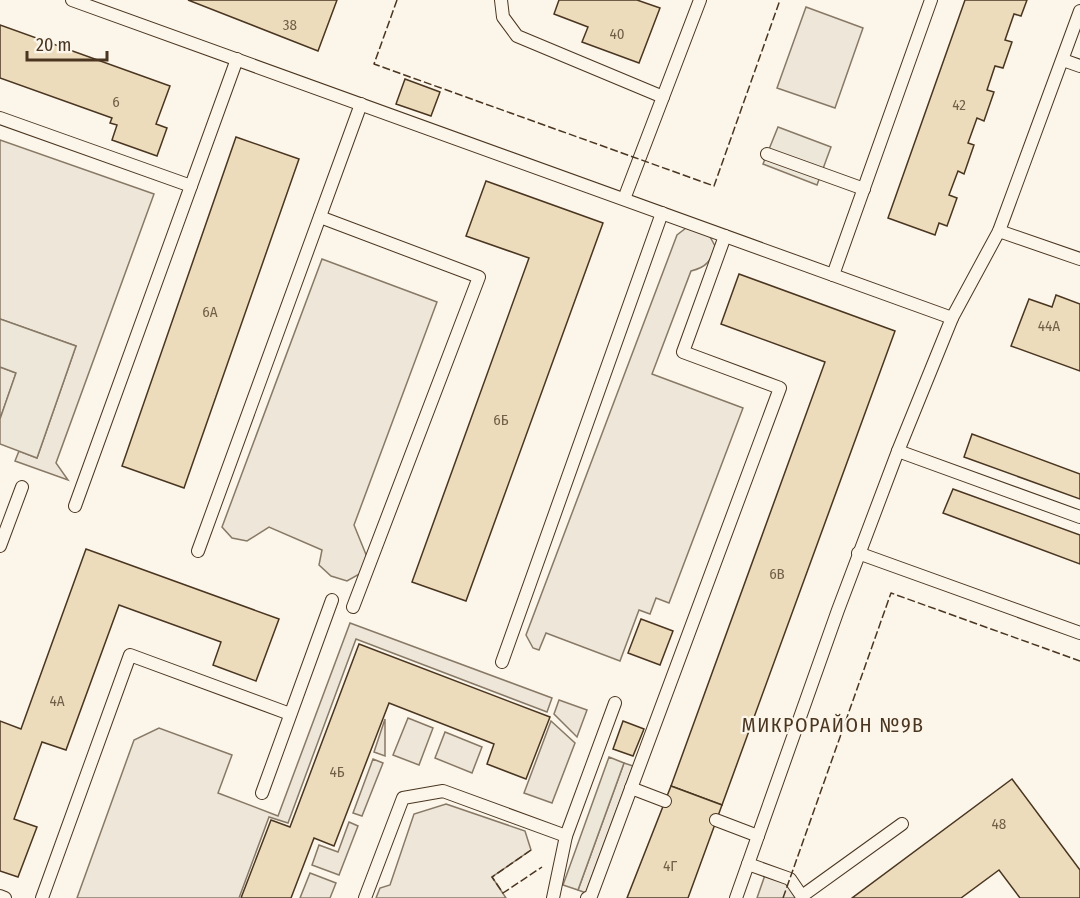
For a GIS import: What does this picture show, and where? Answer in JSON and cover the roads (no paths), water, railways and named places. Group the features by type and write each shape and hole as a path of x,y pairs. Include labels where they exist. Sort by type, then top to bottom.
{"lane":[{"path":"72,0 952,318"},
{"path":"501,0 502,17 517,36 663,98"},
{"path":"624,199 700,0"},
{"path":"833,274 931,0"},
{"path":"736,898 858,553 952,318 999,231 1080,11"},
{"path":"75,506 237,59"},
{"path":"1063,60 1080,66"},
{"path":"198,551 361,104"},
{"path":"0,118 191,186"},
{"path":"767,154 864,189"},
{"path":"502,662 662,213"},
{"path":"320,217 479,277 353,607"},
{"path":"999,231 1080,259"},
{"path":"587,898 591,896 780,388 682,352 725,236"},
{"path":"898,451 1080,517"},
{"path":"0,546 22,487"},
{"path":"858,553 1080,633"},
{"path":"262,793 332,600"},
{"path":"42,898 130,656 290,714"},
{"path":"553,898 566,836 615,703"},
{"path":"631,788 665,801"},
{"path":"365,898 403,798 443,791 566,836"},
{"path":"716,820 758,836"},
{"path":"748,864 790,879 802,897 903,824"},
{"path":"0,896 5,898"}],"district":[{"name":"МИКРОРАЙОН №9В","path":"833,725"}]}
